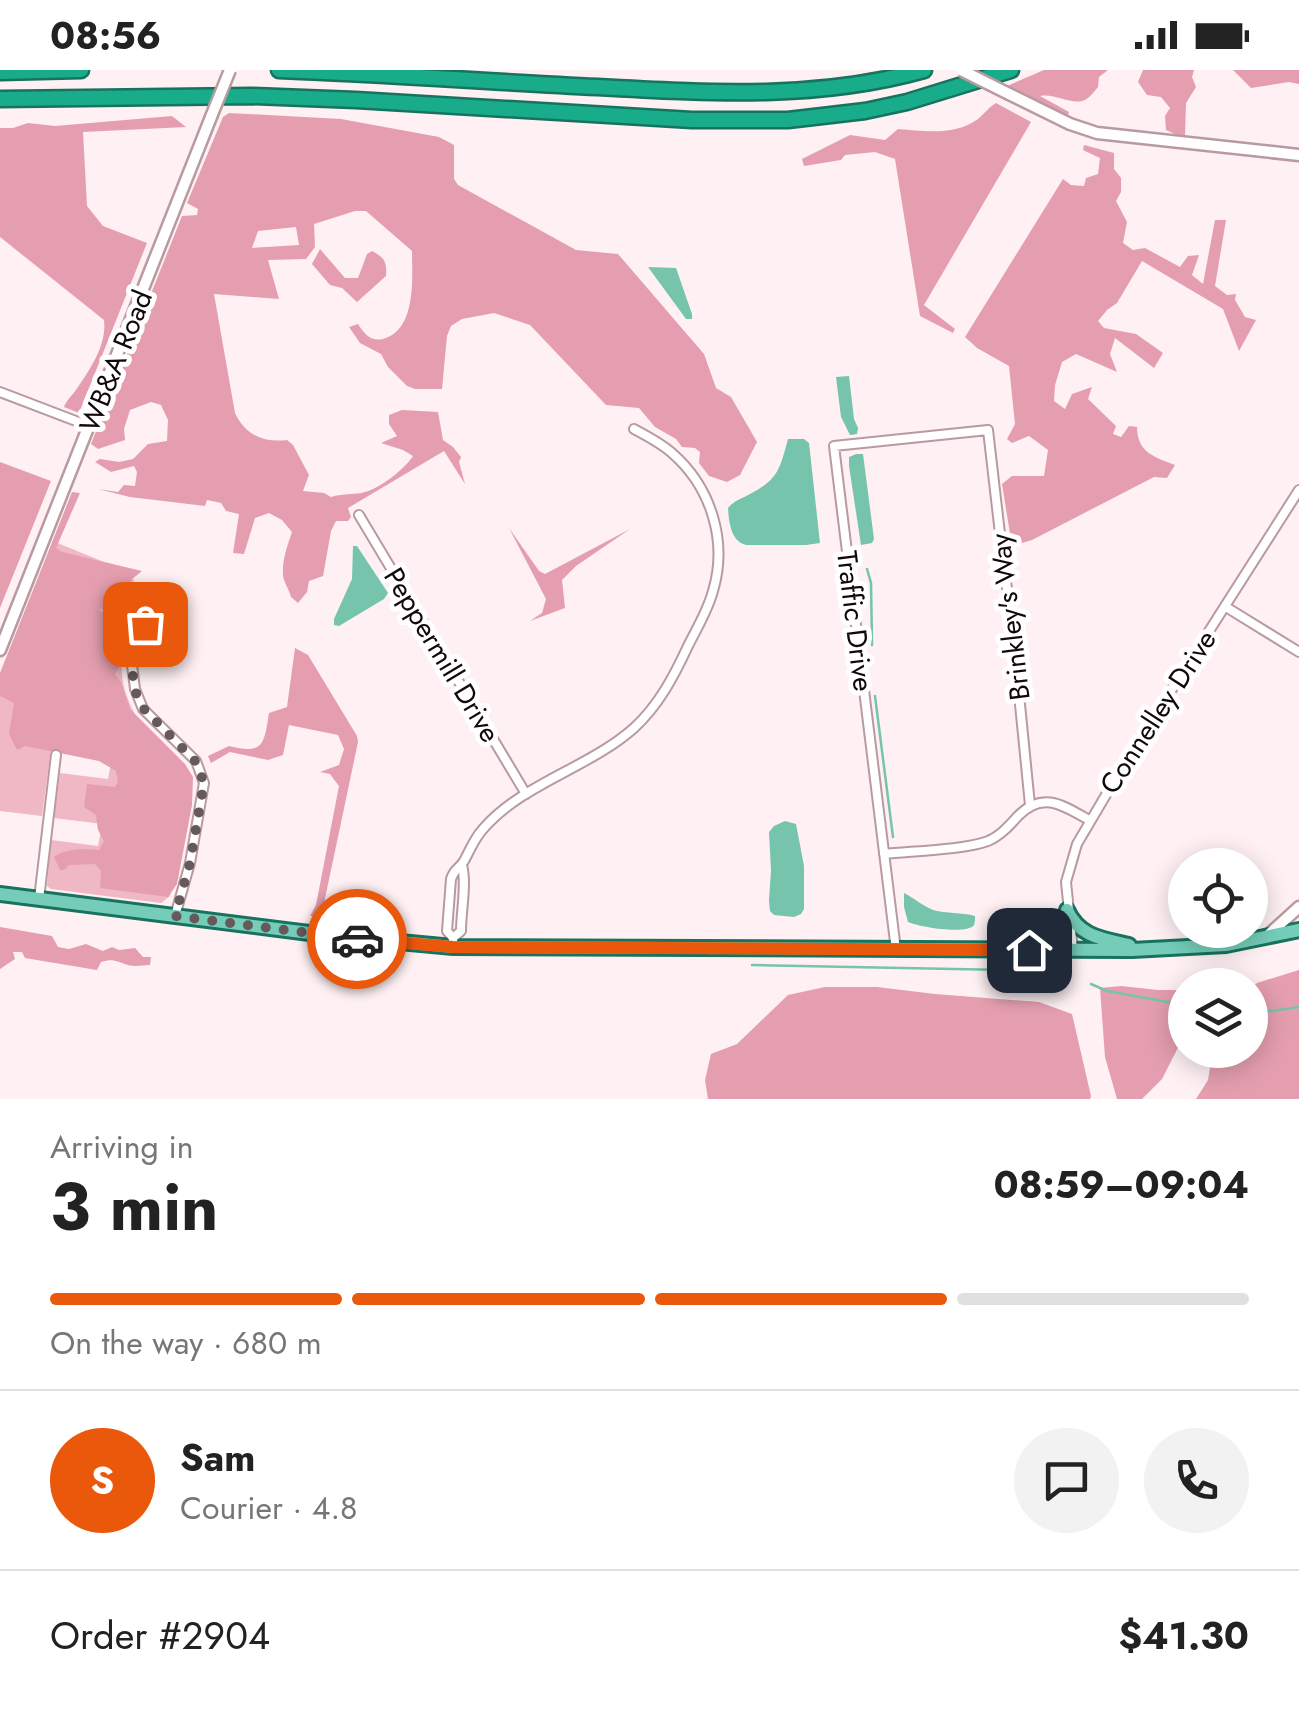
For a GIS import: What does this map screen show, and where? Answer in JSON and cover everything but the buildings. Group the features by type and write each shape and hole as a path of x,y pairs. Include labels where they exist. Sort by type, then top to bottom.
{"highway":[{"path":"0,72 80,70"},
{"path":"279,70 742,94 837,88 924,70"},
{"path":"0,100 252,96 692,120 788,120 908,102 1011,70"}],"main road":[{"path":"0,894 338,936 453,943 896,950 1181,948"},
{"path":"1068,910 1077,925 1091,936 1151,950"},
{"path":"994,950 1016,939 1056,935 1068,910"},
{"path":"1268,937 1299,930"}],"street":[{"name":"WB&A Road","path":"0,650 230,70"},
{"path":"961,70 1070,124 1096,132 1299,154"},
{"path":"0,392 89,426"},
{"path":"453,943 447,931 450,888 454,871 471,845 486,826 526,794 620,739 650,712 673,678 714,590 719,549 708,500 681,461 634,429"},
{"name":"Brinkley's Way","path":"988,430 1030,805"},
{"name":"Traffic Drive","path":"896,950 834,446 988,430"},
{"name":"Connelley Drive","path":"1073,950 1066,882 1076,844 1299,490"},
{"name":"Peppermill Drive","path":"358,515 526,794"},
{"path":"156,588 132,665 134,689 144,709 196,762 204,783 190,863 175,916"},
{"path":"1226,607 1299,652"},
{"path":"39,899 56,755"},
{"path":"884,854 988,841 1030,805 1041,802 1054,803 1090,820"},
{"path":"1268,935 1299,907"}],"shaded area":[{"path":"1044,70 1108,70 1085,100 1040,96 1069,112 1067,118 1007,86"},
{"path":"1143,70 1194,70 1196,87 1186,103 1185,136 1166,130 1165,116 1170,108 1161,97 1147,95 1138,82"},
{"path":"1233,70 1299,70 1299,84 1251,88"},
{"path":"996,103 1031,122 924,305 955,329 953,333 920,316 895,159 875,152 804,166 802,159 850,135 885,140 898,129 959,128 978,119"},
{"path":"229,113 341,119 439,137 454,145 454,179 458,185 576,250 618,254 704,354 716,388 731,397 757,442 740,475 727,482 709,476 699,463 700,452 695,448 682,447 655,427 639,408 606,405 530,325 494,313 462,319 451,326 442,389 407,386 381,354 360,343 349,327 358,324 368,336 378,340 394,334 402,325 412,288 412,251 366,211 355,211 314,224 315,247 306,259 268,260 279,299 214,294 235,413 256,436 287,440 293,445 309,475 303,491 331,497 377,487 413,456 381,443 397,436 389,424 389,415 402,410 438,412 443,440 461,457 465,484 444,451 348,508 351,517 348,521 336,521 331,531 323,576 309,581 307,592 298,603 291,597 283,577 292,532 282,520 269,513 255,518 244,554 233,553 239,514 226,511 221,503 207,500 205,506 98,489 118,492 124,485 135,486 137,472 134,466 111,472 95,462 133,459 148,444 167,441 168,420 161,405 151,402 130,410 125,440 98,449 91,444 182,216 197,215 198,209 187,203 223,117","holes":["296,227 299,245 252,248 258,231"]},
{"path":"172,116 186,127 83,132 87,206 103,226 147,243 79,413 64,407 97,355 104,320 0,237 0,128 28,123 55,126"},
{"path":"1084,145 1114,153 1114,169 1121,178 1116,201 1127,222 1123,243 1133,250 1145,248 1180,267 1188,256 1199,255 1192,275 1203,284 1215,220 1226,220 1215,286 1227,295 1236,294 1235,300 1245,317 1256,320 1239,351 1223,309 1142,261 1117,303 1098,321 1104,328 1136,334 1163,353 1154,368 1115,338 1110,354 1117,372 1076,354 1062,362 1054,401 1065,409 1072,394 1092,387 1088,399 1116,426 1113,434 1121,437 1129,426 1137,427 1143,448 1175,465 1167,478 1154,477 1032,540 1012,546 1002,484 1012,476 1044,476 1048,450 1029,436 1012,443 1007,439 1015,424 1009,366 965,337 1063,179 1071,185 1084,186 1086,178 1098,174 1100,158 1083,150"},
{"path":"320,249 345,278 358,278 367,254 372,251 384,261 386,276 357,302 342,288 330,285 312,264"},
{"path":"648,267 676,268 692,319 686,319"},
{"path":"849,376 858,428 857,434 850,435 841,417 836,377"},
{"path":"788,439 809,443 820,543 741,543 732,531 728,508 773,478"},
{"path":"863,454 874,539 861,545 849,466 849,457"},
{"path":"0,462 51,481 0,608"},
{"path":"72,492 80,493 56,548 142,571 131,580 131,601 121,608 98,609 128,630 115,674 130,709 193,777 192,805 177,884 168,897 100,888 101,871 95,864 69,865 60,870 54,857 59,854 99,850 104,841 96,815 84,807 87,784 115,787 116,771 99,761 25,746 17,750 9,734 14,703 0,696 0,673"},
{"path":"509,528 545,574 630,529 562,580 565,608 530,621 542,613 546,599"},
{"path":"55,542 109,564 134,580 122,658 125,689 149,738 191,798 170,896 161,903 47,886 51,840 98,846 102,824 54,818 60,773 108,779 112,757 51,749 42,816 0,811 0,677"},
{"path":"353,546 357,546 388,593 339,626 334,625 352,579"},
{"path":"295,648 308,655 357,736 323,908 331,914 354,918 310,916 316,905 339,786 330,774 320,772 339,765 344,749 338,735 289,725 283,755 268,760 230,752 211,763 208,756 229,746 249,749 260,744 269,713 287,707"},
{"path":"785,821 796,824 804,866 804,909 794,917 774,915 769,901 769,832"},
{"path":"904,893 933,910 975,916 974,925 953,930 908,922"},
{"path":"0,927 52,936 58,947 69,949 86,944 103,951 112,947 135,948 143,957 151,957 150,965 130,966 109,960 101,962 97,970 25,958 22,952 13,952 15,959 0,969"},
{"path":"1299,970 1299,1099 1196,1099 1208,1080 1210,1068 1268,1068 1268,980"},
{"path":"825,987 877,987 1039,1002 1072,1014 1090,1099 708,1099 705,1080 711,1054 737,1044 788,995"},
{"path":"1100,988 1168,990 1168,1067 1142,1099 1117,1099 1105,1057"}],"waterway":[{"path":"867,569 871,583 872,645"},
{"path":"875,696 893,837"},
{"path":"752,965 1062,971"},
{"path":"1091,984 1107,991 1168,1002"},
{"path":"1268,1011 1299,1007"}],"way so far":[{"path":"145,624 132,665 134,689 144,709 196,762 204,783 190,863 175,916 357,939"}],"route":[{"path":"357,939 453,947 1029,950"}]}
